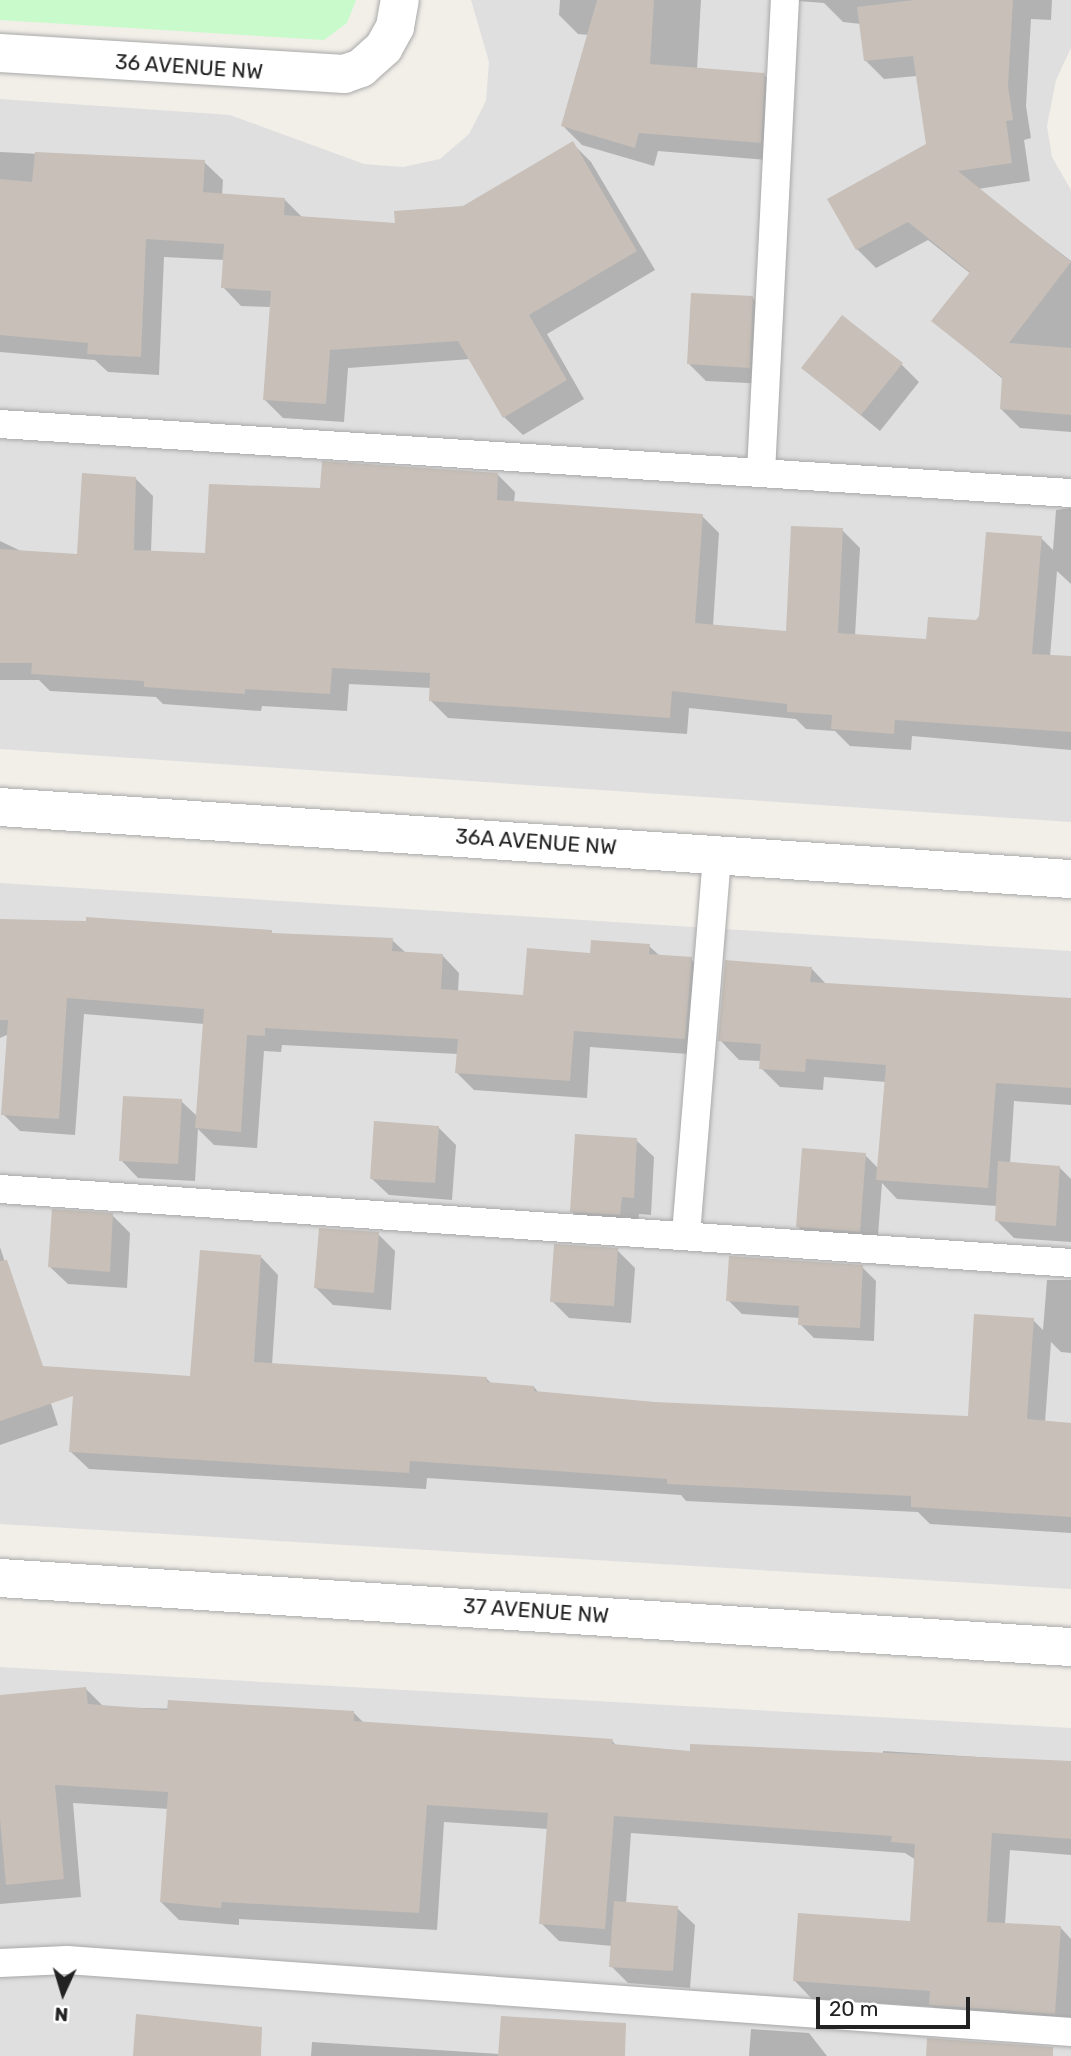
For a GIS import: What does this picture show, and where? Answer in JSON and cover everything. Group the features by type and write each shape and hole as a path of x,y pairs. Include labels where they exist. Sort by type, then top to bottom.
{"street":[{"name":"36 AVENUE NW","path":"0,53 322,76 361,68 374,58 394,27 400,0"},
{"name":"36A AVENUE NW","path":"0,807 1071,879"},
{"name":"37 AVENUE NW","path":"0,1577 1071,1647"}],"lane":[{"path":"761,472 785,0"},
{"path":"0,424 1071,493"},
{"path":"686,1234 717,855"},
{"path":"0,1189 686,1234 1071,1263"},
{"path":"0,1963 81,1961 1071,2032"}],"shaded area":[{"path":"471,0 1071,0 1071,48 1056,80 1047,126 1052,157 1071,190 1071,822 0,749 0,99 230,115 364,164 403,167 440,159 469,134 486,101 489,62"},
{"path":"0,883 1071,951 1071,1589 0,1524"},
{"path":"0,1667 1071,1728 1071,2056 0,2056"}],"green space":[{"path":"0,0 356,0 347,23 324,40 0,20"}],"building":[{"path":"597,0 654,0 650,64 765,73 761,143 639,133 635,148 561,126"},
{"path":"914,0 1013,0 1008,86 1013,120 1006,121 1012,163 958,171 1071,262 1009,343 1071,348 1071,415 1000,409 1002,377 931,321 970,272 908,222 856,250 827,199 926,144 913,56 864,61 857,7"},
{"path":"573,141 637,251 529,315 567,380 503,418 458,341 330,350 326,404 263,400 271,291 221,288 224,244 146,239 141,357 87,354 88,343 0,335 0,179 32,182 35,152 205,160 203,192 285,198 284,215 395,223 394,211 463,206"},
{"path":"691,293 753,296 750,368 687,364"},
{"path":"842,315 903,363 861,415 801,368"},
{"path":"322,461 498,473 497,500 703,514 695,623 786,631 791,526 843,528 838,633 926,639 928,617 976,620 979,616 986,532 1042,536 1032,654 1071,656 1071,732 895,720 894,734 831,729 832,715 787,712 787,704 672,691 670,718 429,701 430,673 332,668 330,694 245,689 245,694 144,687 144,681 31,674 32,663 0,663 0,549 77,554 82,473 136,477 134,550 205,553 209,484 320,488"},
{"path":"86,917 272,930 272,933 393,938 392,951 443,954 441,989 523,995 527,948 590,953 591,940 650,944 649,954 692,957 685,1039 574,1031 570,1081 455,1073 458,1039 265,1028 265,1036 247,1035 241,1132 195,1128 204,1009 67,998 59,1119 1,1115 8,1020 0,1020 0,919 86,921"},
{"path":"725,960 812,967 810,982 1071,998 1071,1088 996,1083 988,1188 876,1180 886,1065 806,1059 805,1072 759,1069 761,1044 718,1041"},
{"path":"123,1096 182,1099 178,1164 119,1161"},
{"path":"374,1121 439,1126 435,1183 370,1179"},
{"path":"575,1134 637,1138 634,1198 622,1197 620,1215 570,1212"},
{"path":"802,1148 866,1153 860,1232 796,1227"},
{"path":"998,1161 1060,1166 1056,1226 995,1221"},
{"path":"52,1209 113,1213 110,1272 48,1267"},
{"path":"319,1228 379,1232 374,1293 314,1288"},
{"path":"554,1244 618,1248 614,1306 550,1302"},
{"path":"200,1250 261,1255 254,1362 487,1377 487,1382 534,1386 534,1391 655,1402 968,1416 974,1314 1034,1318 1027,1419 1071,1423 1071,1517 911,1507 911,1496 667,1484 667,1479 410,1461 409,1473 69,1452 73,1396 0,1421 0,1261 7,1260 43,1366 190,1376"},
{"path":"729,1256 863,1265 860,1328 798,1325 799,1306 726,1301"},
{"path":"86,1687 88,1704 167,1710 168,1700 354,1711 354,1721 613,1739 612,1744 690,1751 690,1744 1071,1761 1071,1839 992,1833 987,1922 1061,1926 1055,2014 929,2005 930,1991 793,1981 798,1913 910,1921 915,1844 891,1842 892,1836 614,1816 605,1929 539,1924 548,1813 427,1805 419,1913 222,1902 221,1908 160,1902 168,1792 55,1785 64,1879 6,1885 0,1819 0,1695"},
{"path":"614,1901 678,1906 673,1971 609,1967"},
{"path":"136,2014 262,2027 261,2056 133,2056"},
{"path":"501,2016 626,2023 625,2056 498,2056"},
{"path":"927,2038 1053,2047 1053,2056 926,2056"}]}
